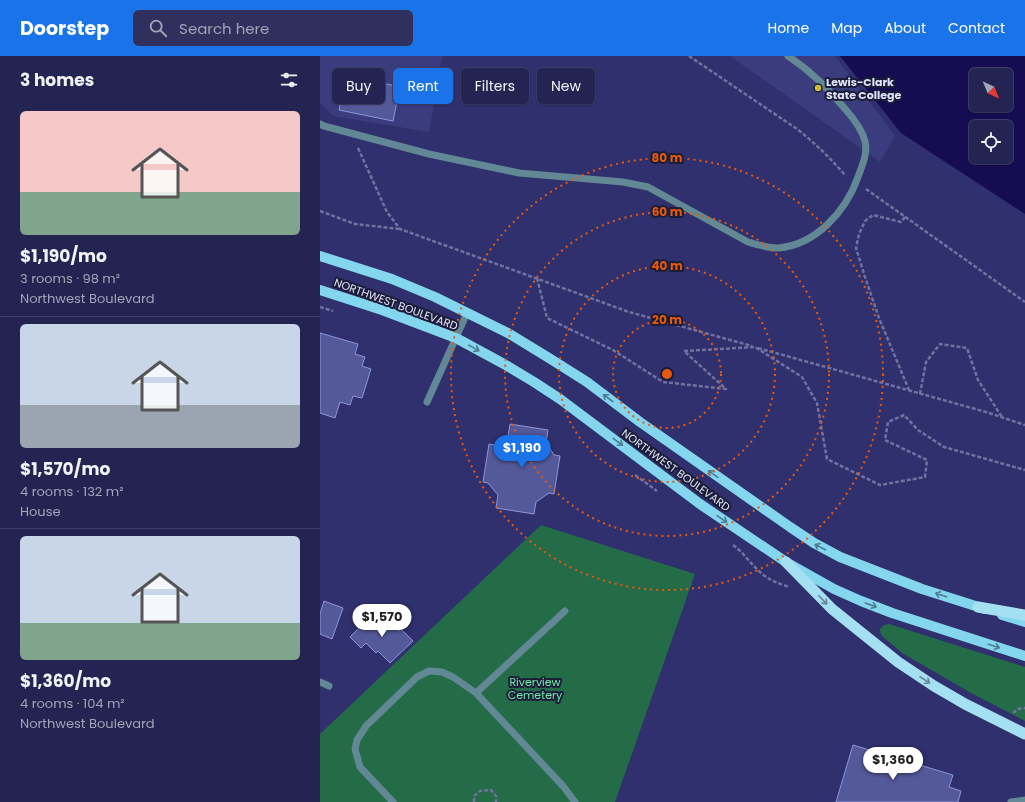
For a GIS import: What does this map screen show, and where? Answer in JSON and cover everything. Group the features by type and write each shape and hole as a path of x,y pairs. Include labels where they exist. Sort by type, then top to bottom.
{"highway":[{"path":"786,562 832,609 898,662 934,686 1025,734"},
{"path":"978,607 1025,615"}],"main road":[{"name":"NORTHWEST BOULEVARD","path":"320,256 392,279 435,297 508,333 587,382 664,439 790,527 814,543 840,557 922,589 1025,622"},
{"name":"NORTHWEST BOULEVARD","path":"320,290 382,310 456,338 504,364 541,386 700,504 786,562 834,589 892,613 1025,656"}],"lane":[{"path":"320,124 429,154 519,173 623,182 648,187 748,242 763,247 778,248 797,244 812,236 829,224 841,210 850,197 856,182 864,159 865,143 861,132 853,119 839,101 800,63 788,56"},
{"path":"427,402 467,313"},
{"path":"476,693 565,611"},
{"path":"393,802 360,767 355,749 357,740 366,726 416,677 429,671 442,672 453,677 476,693 563,786 575,802"},
{"path":"320,682 329,686"},
{"path":"1011,802 1025,800"}],"path":[{"path":"352,133 387,212 400,229"},
{"path":"320,212 355,224 400,229 629,312 1025,425"},
{"path":"905,218 901,222 873,215 865,221 859,234 856,248 879,318 910,391"},
{"path":"537,278 547,318 613,350 663,382 726,388 684,351 755,347 802,377 817,402 827,459 880,485 925,477 927,460 885,440 888,422 904,415 918,430 944,447 1025,470"},
{"path":"320,307 334,311"},
{"path":"920,394 926,362 940,344 967,348 978,380 1002,418"},
{"path":"633,474 658,492"},
{"path":"731,544 737,548 757,570 766,577 778,584 792,588"},
{"path":"1000,722 1018,709 1025,708"},
{"path":"474,802 474,796 480,791 490,790 496,796 496,802"}],"shaded area":[{"path":"320,56 442,56 440,68 393,68 393,104 434,104 429,132 333,116 320,103"},
{"name":"Lewis-Clark State College","path":"730,56 835,56 895,136 880,162"},
{"path":"840,56 1025,56 1025,214 901,133"}],"green space":[{"name":"Riverview Cemetery","path":"541,525 695,574 615,802 320,802 320,734"},
{"path":"889,624 1025,667 1025,721 971,693 902,653 882,636 880,632 880,629 884,625"}],"building":[{"path":"385,84 393,85 393,104 396,104 393,121 339,110 340,104 385,104"},
{"path":"320,333 358,344 355,354 365,357 362,366 371,369 362,398 353,396 350,405 340,402 335,418 320,413"},
{"path":"510,424 548,430 546,442 554,455 560,456 554,494 549,493 536,502 534,514 496,508 498,495 488,483 483,482 489,444 495,445 508,436"},
{"path":"324,601 343,608 332,639 320,634 320,614"},
{"path":"373,614 384,625 389,621 399,631 401,629 413,641 390,663 378,651 376,653 366,643 361,648 350,637"},
{"path":"853,745 953,775 949,787 961,791 958,802 836,802"}],"place":[{"name":"Lewis-Clark State College","path":"818,88"}]}
